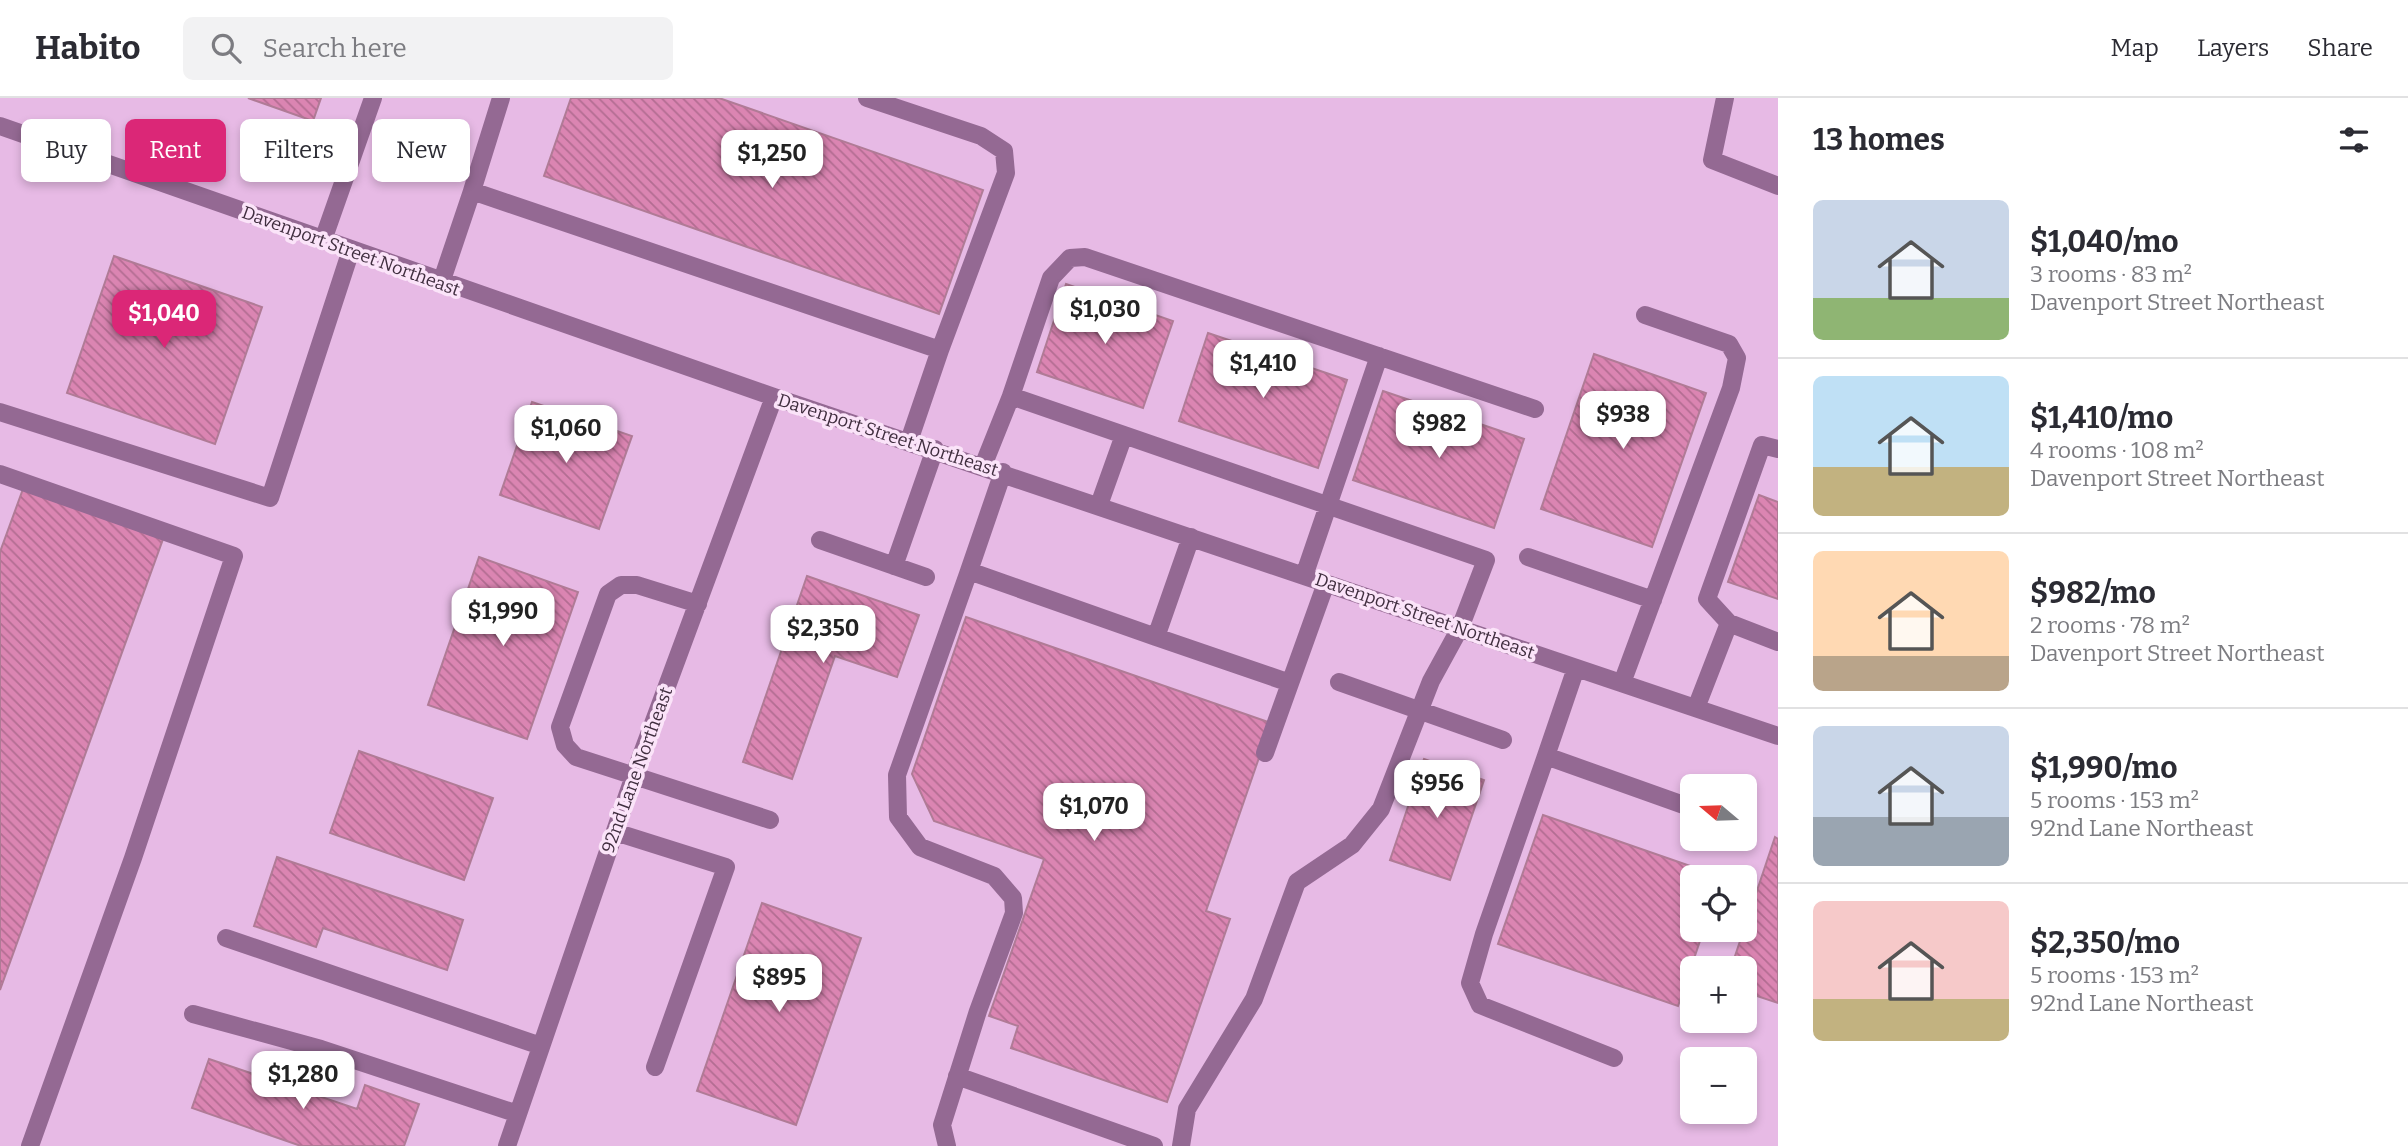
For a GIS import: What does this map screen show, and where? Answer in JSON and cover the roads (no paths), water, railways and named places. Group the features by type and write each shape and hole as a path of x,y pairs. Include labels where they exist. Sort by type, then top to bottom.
{"street":[{"path":"323,240 373,98"},
{"path":"441,283 501,98"},
{"path":"867,98 981,136 1003,151 1006,173 909,441"},
{"path":"1725,98 1712,160 1778,186"},
{"name":"Davenport Street Northeast","path":"0,126 441,283 1778,736"},
{"path":"471,191 940,350"},
{"path":"0,412 270,498 351,250"},
{"path":"983,466 1011,396 1051,278 1070,258 1085,257 1535,409"},
{"path":"1622,683 1731,388 1737,358 1729,344 1645,315"},
{"path":"1304,576 1379,356"},
{"path":"1011,396 1486,560 1460,628 1431,681 1381,809 1352,845 1297,882 1254,999 1187,1109 1181,1146"},
{"name":"92nd Lane Northeast","path":"507,1146 634,776 774,397"},
{"path":"1099,505 1124,435"},
{"path":"1778,449 1762,445 1707,599 1729,623 1778,642"},
{"path":"894,566 934,449"},
{"path":"947,1146 942,1125 1014,914 1013,898 995,876 920,846 898,817 897,775 1003,472"},
{"path":"0,474 234,556 134,858 30,1146"},
{"path":"1156,637 1191,537"},
{"path":"820,540 926,577"},
{"path":"1528,557 1653,600"},
{"path":"969,571 1290,683"},
{"path":"1265,753 1326,583"},
{"path":"698,604 637,585 621,584 608,594 560,727 565,745 576,757 770,820"},
{"path":"1696,708 1729,623"},
{"path":"1576,668 1484,934 1470,983 1480,1005 1614,1058"},
{"path":"1339,682 1503,740"},
{"path":"1546,756 1680,804"},
{"path":"615,832 726,867 655,1066"},
{"path":"226,937 541,1046"},
{"path":"193,1014 321,1049 518,1114"},
{"path":"957,1076 1154,1146"}]}
